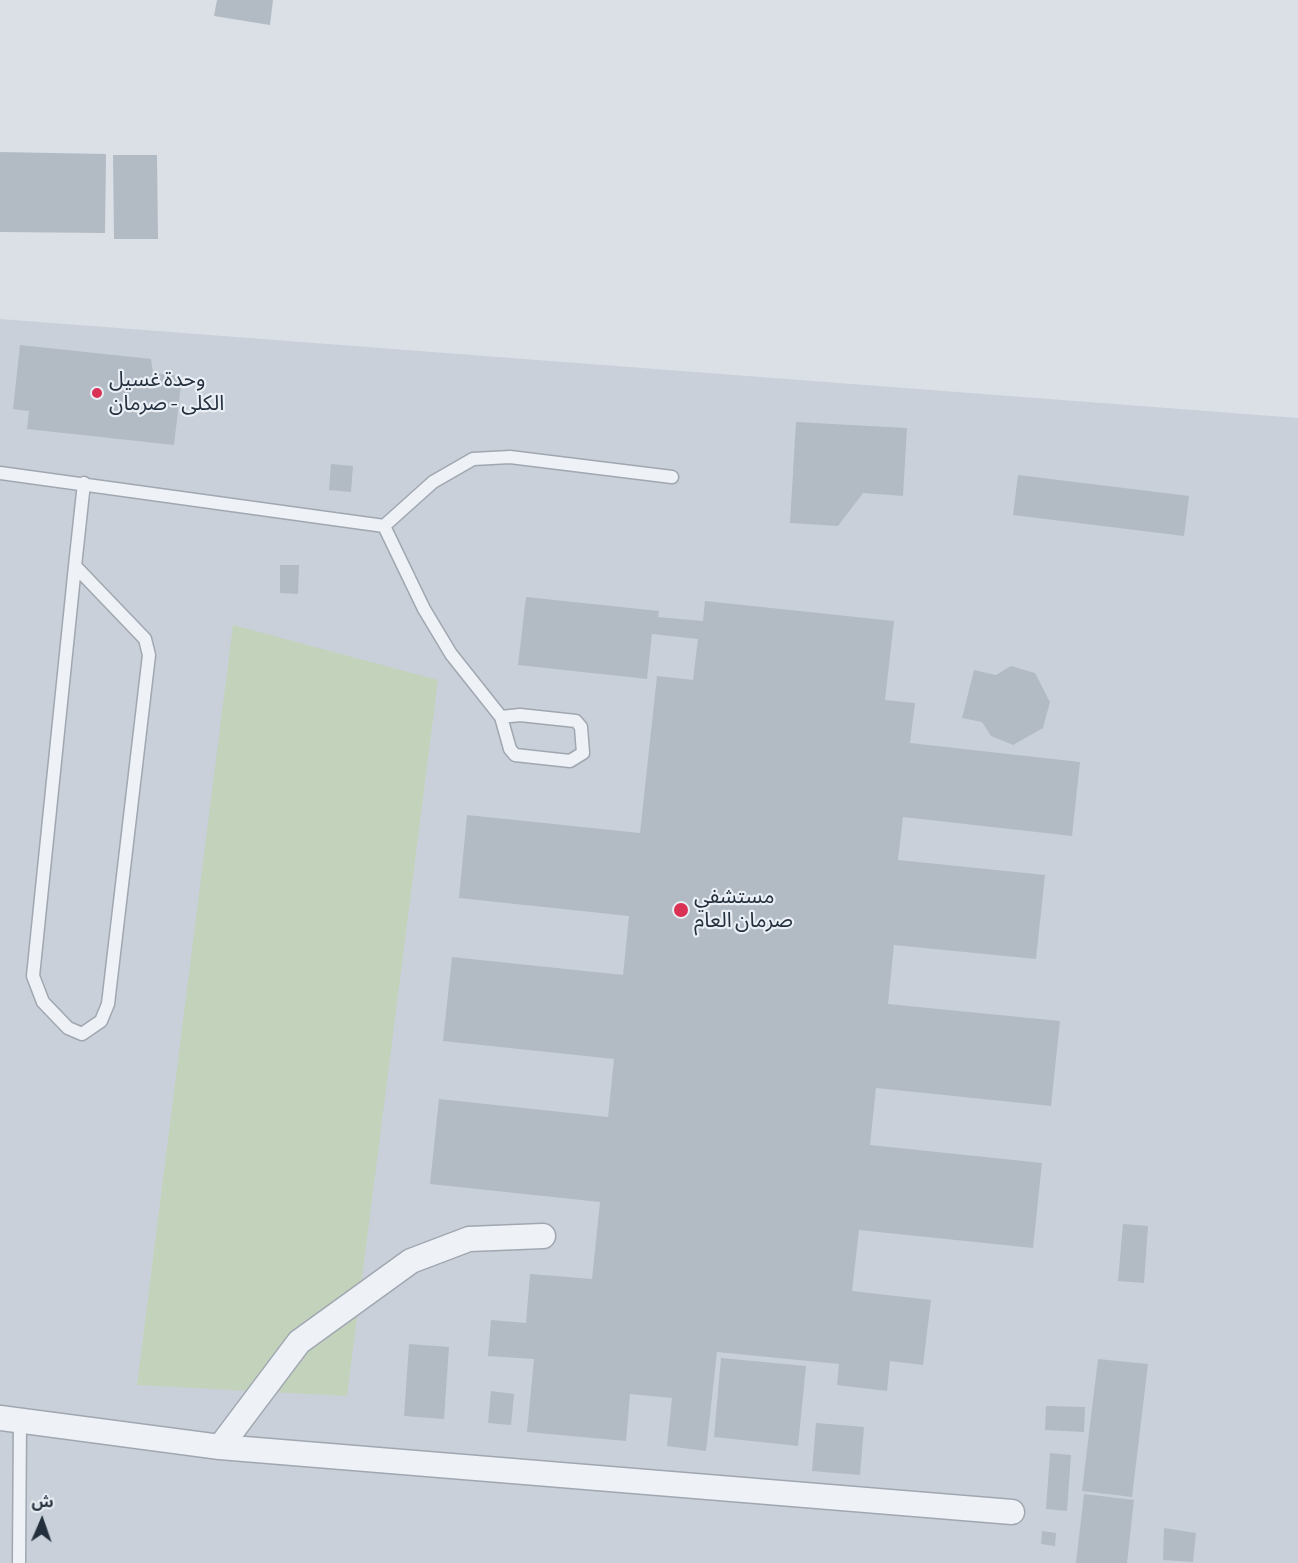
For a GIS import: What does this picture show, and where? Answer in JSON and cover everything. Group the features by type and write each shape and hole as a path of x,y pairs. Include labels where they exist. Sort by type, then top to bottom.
{"street":[{"path":"219,1447 299,1342 411,1261 469,1239 543,1236"},
{"path":"10,1419 219,1447 1012,1512"}],"lane":[{"path":"384,526 433,482 473,459 510,457 672,477"},
{"path":"0,473 384,526"},
{"path":"75,566 145,639 149,655 108,1004 101,1021 82,1034 68,1028 43,1002 33,976 75,566 84,483"},
{"path":"384,526 429,618 451,654 501,717 510,749 521,758 570,761 583,753 581,727 576,721 568,718 501,717"},
{"path":"10,1419 19,1563"}],"shaded area":[{"name":"مستشفي صرمان العام","path":"0,319 1298,418 1298,1563 0,1563"}],"green space":[{"path":"233,625 438,680 347,1396 137,1385"}],"building":[{"path":"217,0 273,0 270,25 214,16"},
{"path":"0,152 106,154 105,233 0,232"},
{"path":"113,155 157,155 158,239 114,239"},
{"name":"وحدة غسيل الكلى - صرمان","path":"20,345 151,359 153,373 182,376 174,445 27,429 29,411 13,409"},
{"path":"796,422 907,428 903,496 863,493 838,526 790,523"},
{"path":"331,464 353,466 351,492 329,490"},
{"path":"1018,475 1189,496 1184,536 1013,515"},
{"path":"280,565 299,565 298,594 280,593"},
{"path":"526,597 659,611 658,617 703,621 705,601 894,621 885,700 915,703 910,743 1080,762 1072,836 903,817 898,860 1045,875 1036,959 894,945 888,1004 1060,1021 1051,1106 876,1088 870,1145 1042,1163 1033,1248 859,1230 852,1291 931,1300 923,1365 890,1361 887,1391 837,1385 839,1364 717,1352 706,1451 667,1446 672,1398 630,1394 626,1441 527,1432 534,1359 488,1356 491,1320 526,1323 530,1274 592,1279 600,1202 430,1184 439,1099 608,1117 614,1059 443,1041 452,957 623,975 629,916 459,898 467,815 640,833 657,676 693,680 698,639 652,634 647,679 518,665"},
{"path":"1011,666 1035,673 1050,702 1043,728 1013,745 991,736 982,722 962,718 974,670 996,675"},
{"path":"1123,1224 1148,1226 1144,1283 1118,1281"},
{"path":"409,1344 449,1347 444,1419 404,1416"},
{"path":"721,1358 806,1366 798,1446 714,1437"},
{"path":"1098,1359 1148,1364 1132,1497 1082,1491"},
{"path":"491,1391 514,1394 511,1425 488,1423"},
{"path":"1046,1406 1085,1407 1084,1432 1045,1430"},
{"path":"816,1423 864,1427 860,1475 812,1471"},
{"path":"1050,1453 1071,1455 1067,1511 1046,1509"},
{"path":"1084,1494 1134,1500 1127,1563 1076,1563"},
{"path":"1164,1528 1196,1533 1193,1562 1163,1560"},
{"path":"1042,1531 1056,1533 1055,1546 1041,1544"}],"place":[{"name":"وحدة غسيل الكلى - صرمان","path":"97,393"},
{"name":"مستشفي صرمان العام","path":"681,910"}]}
